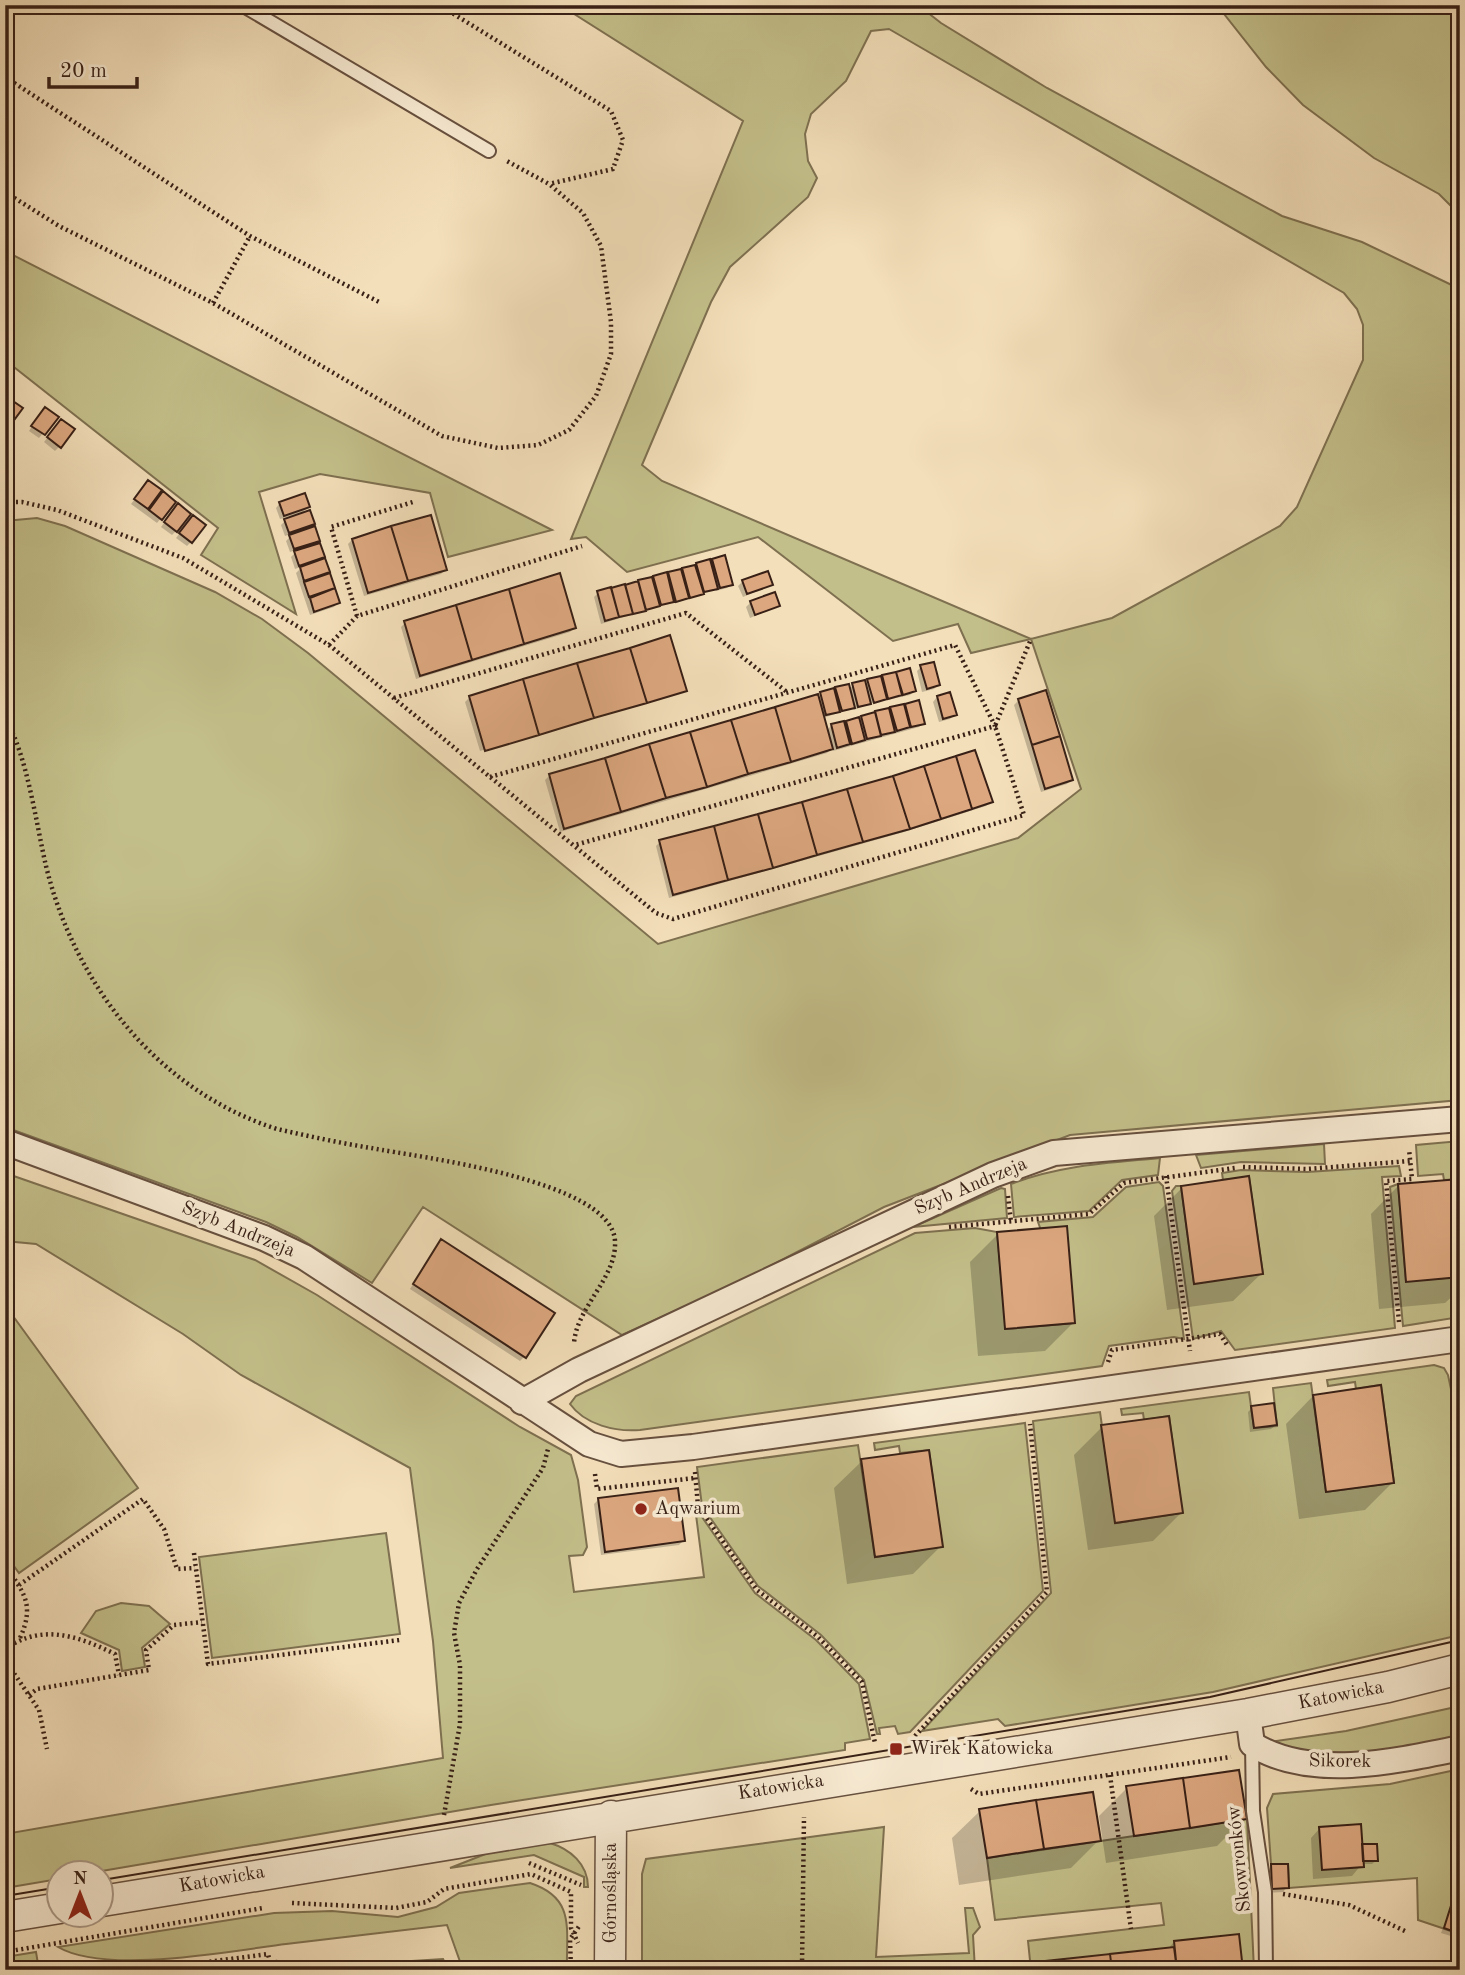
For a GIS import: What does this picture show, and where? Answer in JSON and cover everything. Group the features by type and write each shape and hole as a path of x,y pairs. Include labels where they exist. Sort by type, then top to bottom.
{"street":[{"name":"Szyb Andrzeja","path":"522,1402 579,1370 993,1175 1054,1153 1460,1119"},
{"name":"Szyb Andrzeja","path":"5,1142 264,1238 304,1256 589,1444 621,1454 642,1454 1460,1339"},
{"name":"Katowicka","path":"116,1899 443,1843 1248,1714 1388,1687 1460,1669"},
{"path":"1248,1714 1252,1751"},
{"name":"Sikorek","path":"1252,1751 1298,1762 1350,1764 1394,1762 1460,1748"},
{"name":"Górnośląska","path":"611,1816 624,1968"},
{"path":"5,1917 46,1910"}],"lane":[{"path":"242,5 489,151"},
{"name":"Skowronków","path":"1252,1751 1254,1811 1265,1892 1266,1970"}],"path":[{"path":"439,5 611,111 623,140 613,169 548,184"},
{"path":"5,77 250,236 381,303"},
{"path":"5,192 59,226 213,303 442,436 498,448 538,445 569,430 596,396 611,354 611,322 601,246 583,212 548,184 489,151"},
{"path":"213,303 250,236"},
{"path":"5,502 22,502 57,510 183,558 329,645 394,698 490,777 574,846 656,913 673,919 1024,815 995,726 956,645 490,777"},
{"path":"357,616 331,527 413,502"},
{"path":"329,645 357,616 582,546"},
{"path":"394,698 686,613 787,693"},
{"path":"995,726 1031,639"},
{"path":"5,718 19,746 49,879 77,953 109,1006 153,1056 178,1078 239,1117 277,1129 529,1179 577,1198 609,1225 615,1237 615,1258 574,1336 572,1354 579,1370"},
{"path":"574,846 995,726"},
{"path":"1399,1327 1386,1181 1412,1180 1407,1124"},
{"path":"1163,1145 1189,1339"},
{"path":"939,1228 1089,1214 1124,1183 1166,1177 1240,1167 1307,1169 1410,1161"},
{"path":"915,1736 1047,1592 1029,1417"},
{"path":"443,1843 446,1792 460,1724 460,1665 454,1633 459,1603 477,1569 543,1468 550,1442"},
{"path":"694,1463 698,1506 757,1590 818,1637 862,1682 875,1743"},
{"path":"19,1585 144,1499 164,1529 177,1569 195,1568"},
{"path":"194,1553 208,1664 400,1640"},
{"path":"5,1566 27,1595 25,1627 20,1639"},
{"path":"29,1695 37,1689 149,1670 146,1650 174,1625 202,1622"},
{"path":"5,1649 32,1634 80,1637 116,1654 119,1675"},
{"path":"5,1660 39,1710 47,1749"},
{"path":"962,1784 979,1794 1238,1756 1252,1751"},
{"path":"1110,1775 1131,1929"},
{"path":"802,1966 804,1810"},
{"path":"518,1865 531,1863 581,1884 580,1896"},
{"path":"284,1904 297,1902 396,1908 427,1902 444,1889 531,1874 570,1892 572,1928 578,1941 578,1970"},
{"path":"1265,1892 1349,1905 1405,1931"},
{"path":"5,1952 270,1906"},
{"path":"571,1970 570,1939 580,1927 580,1917"},
{"path":"155,1969 268,1954 272,1970"},
{"path":"270,1963 278,1962"},
{"path":"624,1968 990,1967"}],"shaded area":[{"path":"560,5 918,5 941,23 1047,88 1282,216 1362,242 1460,289 1460,1100 1070,1135 884,1207 739,1282 622,1335 423,1207 372,1283 297,1237 266,1222 5,1127 5,521 37,518 65,526 215,592 262,619 308,653 658,944 1018,838 1081,789 1031,639 971,653 958,624 893,641 758,537 627,572 586,537 571,539 743,121","holes":["889,29 1344,293 1357,309 1363,325 1363,360 1297,507 1280,526 1112,618 1031,639 662,481 642,465 711,302 730,267 808,197 817,178 808,161 805,134 811,114 846,81 871,31"]},
{"path":"1217,5 1460,5 1460,215 1439,194 1374,158 1303,105 1266,67"},
{"path":"5,251 552,530 448,557 430,493 320,474 259,492 296,614 201,555 218,528 5,360"},
{"path":"1460,1141 1460,1179 1444,1180 1443,1174 1418,1176 1416,1145"},
{"path":"1324,1144 1325,1164 1241,1162 1201,1168 1196,1155"},
{"path":"1160,1158 1158,1175 1122,1180 1089,1211 1014,1217 1011,1184 1066,1169"},
{"path":"1399,1166 1401,1176 1382,1177 1395,1328 1235,1350 1221,1331 1193,1339 1172,1191 1176,1186 1181,1186 1194,1283 1263,1274 1249,1177 1223,1180 1222,1173 1241,1170 1307,1172"},
{"path":"5,1173 255,1260 317,1295 520,1427 571,1455 578,1480 587,1547 583,1555 569,1556 574,1592 704,1577 695,1507 755,1593 816,1640 859,1684 870,1739 845,1743 845,1750 491,1805 116,1869 116,1860 46,1860 46,1881 5,1888 5,1834 443,1758 433,1641 410,1468 241,1375 183,1334 36,1244 5,1241"},
{"path":"1159,1182 1163,1186 1184,1339 1174,1337 1109,1346 1102,1366 640,1430 602,1426 584,1417 570,1404 576,1396 915,1233 975,1228 997,1232 1006,1329 1074,1323 1038,1222 1093,1217 1126,1187"},
{"path":"1398,1184 1406,1281 1460,1277 1460,1317 1403,1326 1390,1187"},
{"path":"1001,1188 1005,1189 1007,1218 913,1227"},
{"path":"5,1305 138,1488 19,1573 5,1554"},
{"path":"1434,1365 1444,1368 1448,1375 1460,1432 1460,1635 1213,1692 1005,1726 998,1719 922,1731 1051,1593 1033,1421 1100,1412 1116,1523 1182,1513 1169,1416 1144,1420 1143,1413 1122,1415 1121,1409 1249,1392 1254,1428 1277,1426 1273,1388 1311,1383 1326,1492 1394,1483 1381,1385 1356,1389 1355,1382 1328,1386 1327,1380"},
{"path":"1025,1423 1043,1591 910,1732 898,1734 895,1726 879,1728 880,1734 877,1734 864,1680 821,1635 758,1586 702,1506 697,1467 858,1445 875,1557 942,1546 929,1450 900,1453 899,1446 875,1450 874,1443"},
{"path":"386,1533 400,1634 212,1658 199,1557"},
{"path":"121,1603 149,1606 170,1624 142,1648 145,1667 122,1671 119,1650 81,1633 96,1611"},
{"path":"1460,1706 1460,1736 1413,1746 1347,1753 1278,1746 1276,1741 1346,1731"},
{"path":"1460,1769 1460,1934 1418,1920 1417,1878 1289,1888 1288,1864 1271,1864 1267,1808 1273,1794 1390,1784"},
{"path":"1247,1819 1254,1970 1031,1970 1028,1941 1164,1925 1161,1903 995,1920 987,1858"},
{"path":"884,1827 876,1957 969,1953 965,1908 973,1908 980,1927 973,1935 975,1970 642,1970 642,1874 646,1859"},
{"path":"550,1843 571,1853 585,1871 588,1887 584,1887 584,1877 534,1855 450,1868 488,1853"},
{"path":"530,1883 545,1889 562,1906 567,1928 567,1970 463,1970 447,1925 169,1959 106,1959 79,1955 58,1947 274,1913 332,1911 398,1917 436,1907 459,1893"},
{"path":"36,1952 39,1970 5,1970 5,1957"},
{"path":"443,1959 448,1970 389,1970 407,1967 412,1961"}],"building":[{"path":"10,399 23,408 9,427 5,424 5,404"},
{"path":"45,407 59,417 45,435 31,426"},
{"path":"61,419 75,429 61,448 47,437"},
{"path":"148,480 162,490 148,509 134,499"},
{"path":"163,491 176,502 162,520 149,510"},
{"path":"305,493 310,507 284,516 279,502"},
{"path":"178,503 191,514 177,532 164,522"},
{"path":"310,510 315,524 289,533 284,519"},
{"path":"193,515 206,525 192,543 179,533"},
{"path":"431,515 447,570 408,581 391,526"},
{"path":"315,526 320,541 294,549 289,535"},
{"path":"391,526 408,581 368,593 352,539"},
{"path":"320,543 325,557 299,566 294,551"},
{"path":"725,555 733,585 720,588 712,559"},
{"path":"325,558 330,572 304,581 300,567"},
{"path":"710,559 718,589 704,592 696,563"},
{"path":"695,565 704,594 690,598 682,568"},
{"path":"681,569 689,598 676,602 668,572"},
{"path":"768,571 773,585 747,594 742,580"},
{"path":"667,572 674,602 661,605 653,576"},
{"path":"330,573 335,588 309,597 304,582"},
{"path":"560,573 576,628 524,644 509,589"},
{"path":"652,577 660,606 646,610 638,580"},
{"path":"638,581 646,611 633,614 625,585"},
{"path":"625,584 633,614 619,617 611,588"},
{"path":"611,587 619,617 605,621 597,591"},
{"path":"335,588 340,603 314,612 310,598"},
{"path":"509,589 524,644 472,660 456,605"},
{"path":"775,592 780,606 755,615 750,601"},
{"path":"456,605 472,660 420,676 404,621"},
{"path":"670,635 687,691 647,703 630,648"},
{"path":"630,648 647,703 594,718 577,663"},
{"path":"934,662 940,685 927,689 920,665"},
{"path":"577,663 594,718 539,735 523,679"},
{"path":"910,668 916,691 903,695 896,672"},
{"path":"896,672 902,695 888,699 882,675"},
{"path":"881,676 887,699 874,703 867,679"},
{"path":"523,679 539,735 485,751 469,696"},
{"path":"865,680 871,704 858,707 852,683"},
{"path":"849,684 855,708 842,711 835,687"},
{"path":"834,688 840,712 826,715 820,692"},
{"path":"1046,690 1060,736 1032,745 1018,699"},
{"path":"950,692 957,715 943,719 937,696"},
{"path":"818,694 833,749 791,762 775,707"},
{"path":"919,700 925,724 911,727 905,704"},
{"path":"904,704 910,727 897,731 890,707"},
{"path":"775,707 791,762 748,774 731,720"},
{"path":"889,708 895,732 881,735 875,711"},
{"path":"875,712 881,736 867,739 861,716"},
{"path":"859,717 865,740 852,744 846,721"},
{"path":"731,720 748,774 707,787 690,732"},
{"path":"844,721 850,744 837,748 831,724"},
{"path":"690,732 707,787 666,798 649,744"},
{"path":"1060,736 1073,780 1045,789 1032,745"},
{"path":"649,744 666,798 621,812 605,758"},
{"path":"975,750 993,802 972,809 956,756"},
{"path":"956,756 972,809 941,819 924,766"},
{"path":"605,758 621,812 564,829 549,774"},
{"path":"924,766 941,819 910,829 893,776"},
{"path":"893,776 910,829 863,842 847,789"},
{"path":"847,789 863,842 817,855 802,802"},
{"path":"802,802 817,855 773,868 758,814"},
{"path":"758,814 773,868 728,880 714,826"},
{"path":"714,826 728,880 673,895 659,840"},
{"path":"1249,1176 1263,1274 1194,1284 1181,1186"},
{"path":"1460,1179 1460,1277 1406,1282 1398,1184"},
{"path":"1067,1226 1075,1323 1005,1329 997,1232"},
{"path":"441,1239 555,1313 526,1358 413,1284"},
{"path":"1381,1385 1394,1483 1326,1492 1313,1395"},
{"path":"1274,1403 1277,1425 1254,1428 1251,1406"},
{"path":"1169,1416 1183,1513 1115,1523 1101,1425"},
{"path":"929,1450 943,1547 875,1557 861,1459"},
{"path":"678,1488 685,1541 605,1552 598,1498"},
{"path":"1239,1770 1247,1819 1190,1828 1183,1778"},
{"path":"1183,1778 1190,1828 1134,1836 1126,1786"},
{"path":"1093,1792 1101,1841 1044,1849 1036,1800"},
{"path":"1036,1800 1044,1849 987,1858 979,1809"},
{"path":"1361,1824 1364,1867 1322,1870 1319,1827"},
{"path":"1362,1844 1377,1844 1378,1861 1363,1861"},
{"path":"1271,1864 1288,1864 1289,1888 1272,1889"},
{"path":"1454,1896 1460,1898 1460,1934 1444,1928"},
{"path":"1239,1934 1243,1970 1177,1970 1174,1941"},
{"path":"1174,1947 1177,1970 1112,1970 1110,1954"},
{"path":"1110,1954 1112,1970 1047,1970 1046,1961"},
{"path":"264,1963 265,1970 248,1970 247,1965"}],"tram line":[{"path":"116,1878 1210,1697 1460,1640"},
{"path":"5,1896 46,1889"}],"place":[{"name":"Aqwarium","path":"641,1509"},
{"name":"Wirek Katowicka","path":"896,1749"}]}
